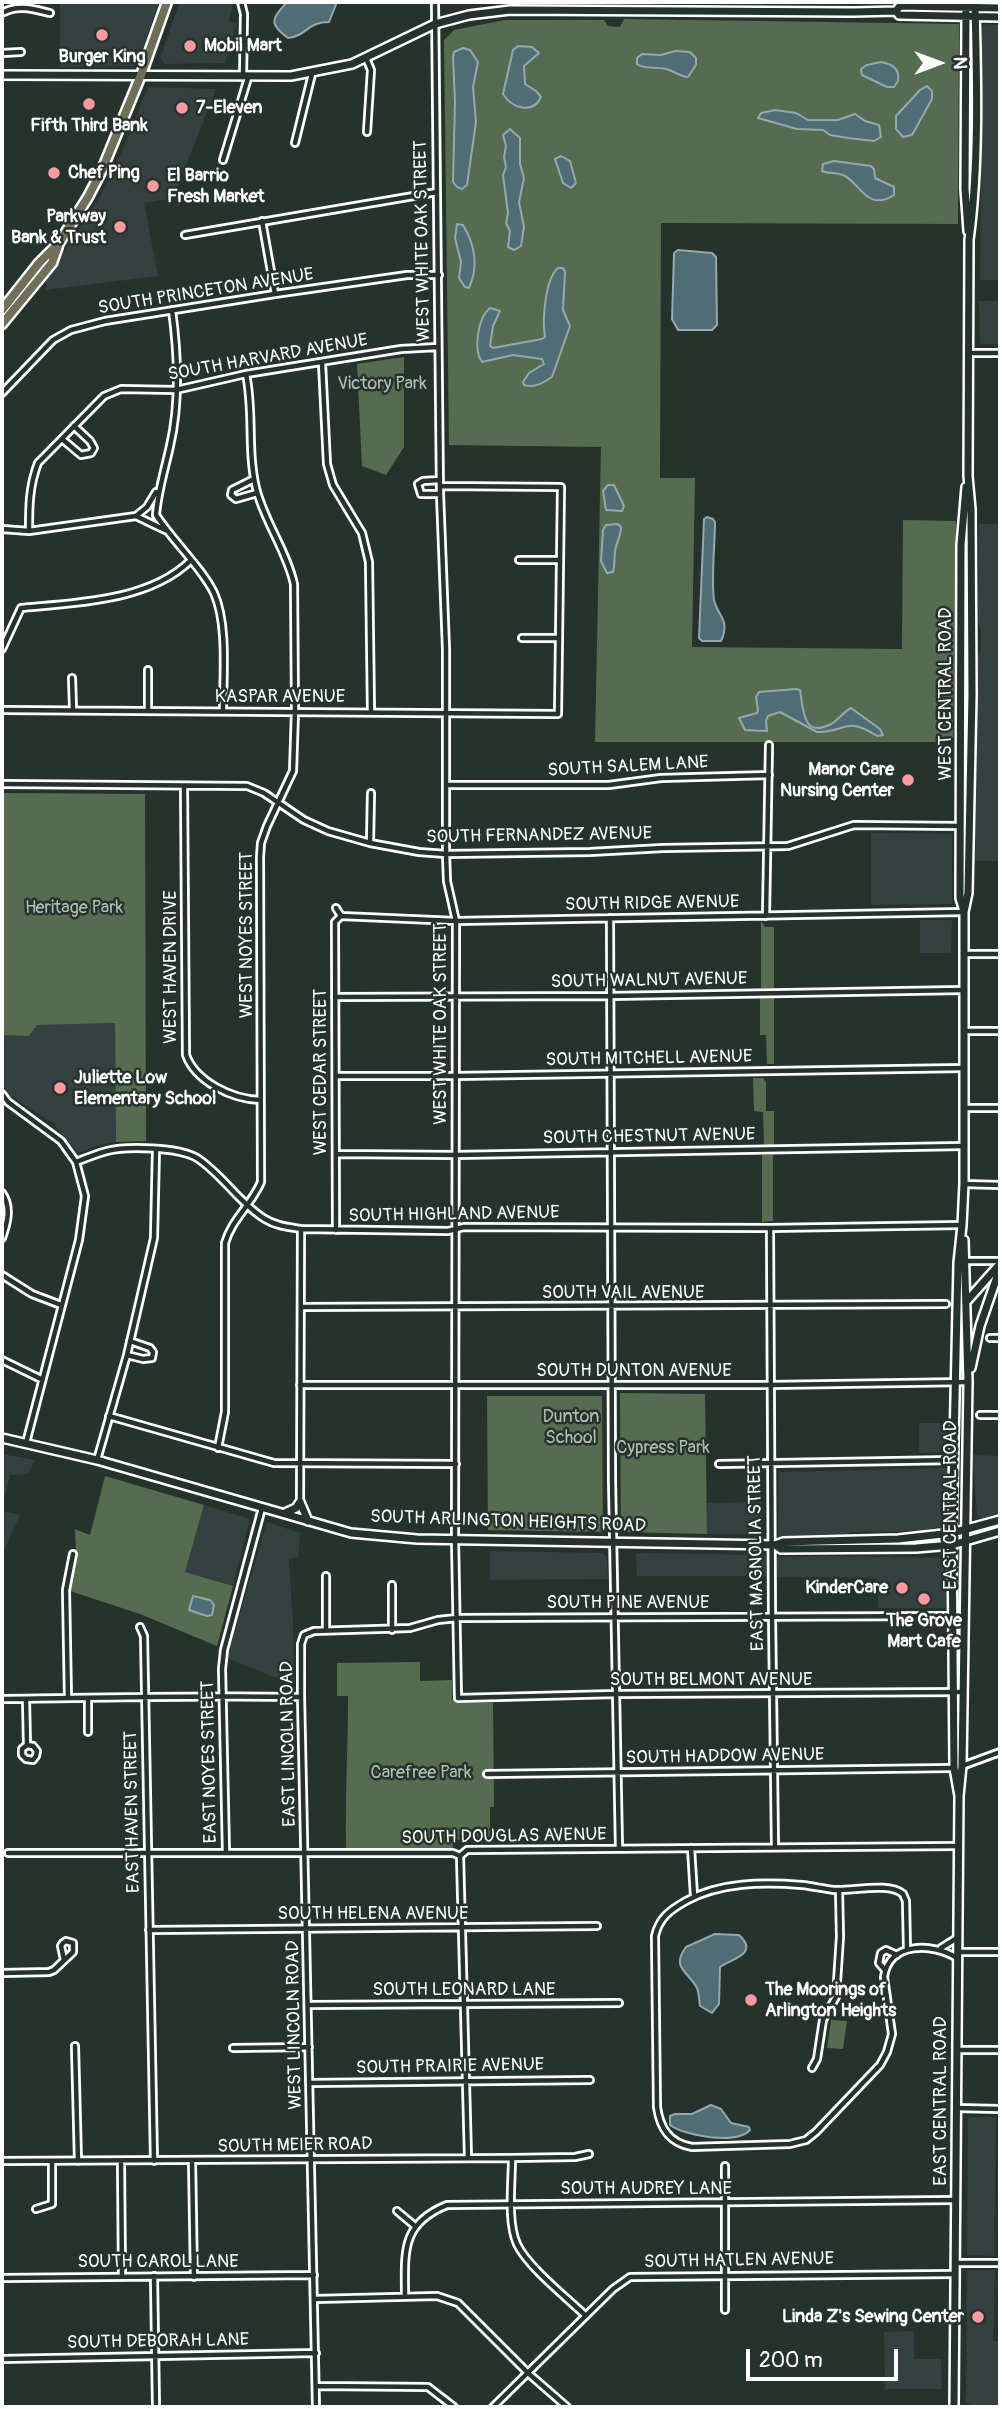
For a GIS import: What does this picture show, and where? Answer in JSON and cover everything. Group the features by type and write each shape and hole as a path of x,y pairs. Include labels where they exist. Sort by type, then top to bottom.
{"main road":[{"path":"2,310 39,263 59,243 86,201 102,170 141,75 167,2"},
{"path":"2,75 245,78 313,74 352,64 435,24 469,15 510,10 895,11 900,6 975,12 1000,8"},
{"name":"WEST CENTRAL ROAD","path":"956,1382 958,1263 964,1184 964,912 968,893 972,676 971,509 968,476 969,240 965,200 966,12"},
{"path":"975,12 1000,17"},
{"name":"WEST CENTRAL ROAD","path":"969,240 975,146 975,12"},
{"path":"2,324 52,263 59,243"},
{"name":"WEST CENTRAL ROAD","path":"964,912 960,898 961,545 968,476"},
{"name":"WEST CENTRAL ROAD","path":"962,1225 968,1382"},
{"path":"957,1321 966,1301 1000,1264"},
{"path":"968,1382 980,1326 1000,1264"},
{"name":"EAST CENTRAL ROAD","path":"954,2407 959,1796 952,1545 956,1382"},
{"name":"EAST CENTRAL ROAD","path":"958,1767 964,1692 968,1382"},
{"name":"SOUTH ARLINGTON HEIGHTS ROAD","path":"2,1438 97,1460 351,1533 417,1539 773,1544 898,1539 952,1533 1000,1520"},
{"path":"282,1514 296,1508 300,1502"},
{"path":"300,1502 308,1521"},
{"name":"SOUTH ARLINGTON HEIGHTS ROAD","path":"773,1544 781,1549 897,1549 952,1545 1000,1531"}],"street":[{"path":"223,160 245,78 244,14 241,2"},
{"name":"WEST WHITE OAK STREET","path":"435,2 446,854 447,881 456,921 455,1539 458,1698"},
{"path":"2,13 13,8 28,7 50,13"},
{"path":"2,53 21,52"},
{"path":"366,58 371,70 367,132"},
{"path":"295,143 313,74"},
{"path":"185,235 436,192"},
{"path":"262,222 275,294"},
{"name":"SOUTH PRINCETON AVENUE","path":"2,393 53,340 71,330 105,321 275,294 407,275 439,275"},
{"path":"172,310 176,334 176,390 171,444 158,490 156,515 214,593 220,611 223,711"},
{"name":"SOUTH HARVARD AVENUE","path":"29,531 33,477 38,464 104,396 121,389 176,390 246,374 401,349 438,347"},
{"path":"969,353 1000,353"},
{"path":"322,363 327,464 333,485 362,533 369,562 372,712"},
{"name":"WEST NOYES STREET","path":"218,1448 224,1423 225,1243 229,1229 257,1192 261,1182 261,843 293,771 295,711 295,584 290,564 254,479 251,396 246,374"},
{"path":"62,439 81,455 91,453 94,448 90,441 74,426"},
{"path":"254,479 236,486 231,495 236,499 258,493"},
{"path":"440,494 421,494 418,484 423,481 561,487 558,638 522,638"},
{"path":"136,516 158,490"},
{"path":"2,529 29,531 136,516 166,530"},
{"path":"519,560 559,560"},
{"path":"2,649 21,608 127,595 165,581 190,561"},
{"name":"KASPAR AVENUE","path":"2,709 558,714 558,638"},
{"path":"148,670 148,710"},
{"path":"72,678 73,709"},
{"path":"766,916 769,745"},
{"name":"SOUTH SALEM LANE","path":"446,785 609,785 661,778 769,775"},
{"name":"SOUTH FERNANDEZ AVENUE","path":"2,784 247,786 264,793 316,826 370,843 446,854 768,846 799,844 853,825 961,826"},
{"name":"WEST HAVEN DRIVE","path":"184,786 186,1055 197,1075 246,1100 260,1100"},
{"path":"370,793 370,843"},
{"path":"336,908 341,916"},
{"name":"SOUTH RIDGE AVENUE","path":"341,916 456,921 964,912"},
{"name":"WEST CEDAR STREET","path":"336,1230 335,922 341,916"},
{"path":"610,918 613,1541 618,1849"},
{"path":"964,954 1000,954"},
{"name":"SOUTH WALNUT AVENUE","path":"335,997 964,990"},
{"path":"964,1031 1000,1031"},
{"name":"SOUTH MITCHELL AVENUE","path":"336,1076 964,1068"},
{"path":"2,1094 8,1102 61,1141 76,1162 85,1196 84,1211 26,1443"},
{"path":"964,1108 1000,1108"},
{"name":"SOUTH CHESTNUT AVENUE","path":"336,1154 456,1155 964,1146"},
{"name":"SOUTH HIGHLAND AVENUE","path":"76,1162 123,1149 183,1152 196,1157 247,1204 271,1222 301,1230 448,1231 456,1228 962,1225"},
{"path":"97,1460 127,1355 154,1238 156,1150"},
{"path":"964,1184 1000,1185"},
{"path":"2,1193 8,1223 2,1238"},
{"name":"EAST MAGNOLIA STREET","path":"770,1228 775,1847"},
{"path":"300,1502 301,1230"},
{"path":"965,1261 1000,1264"},
{"path":"2,1275 32,1294 61,1305"},
{"name":"SOUTH VAIL AVENUE","path":"301,1307 946,1304"},
{"path":"990,1338 1000,1338"},
{"path":"127,1355 142,1359 152,1358 153,1352 150,1348 130,1341"},
{"path":"2,1360 41,1379"},
{"name":"SOUTH DUNTON AVENUE","path":"300,1385 770,1385 968,1382"},
{"path":"980,1415 1000,1415"},
{"path":"109,1416 265,1462 456,1464"},
{"path":"719,1464 955,1460"},
{"name":"EAST NOYES STREET","path":"226,1852 226,1768 220,1683 224,1650 262,1508"},
{"path":"68,1698 66,1590 73,1554"},
{"path":"326,1576 326,1630"},
{"path":"392,1585 392,1630"},
{"name":"SOUTH PINE AVENUE","path":"304,1635 326,1630 410,1628 457,1618 954,1616"},
{"name":"EAST HAVEN STREET","path":"140,1628 144,1636 154,2161"},
{"name":"EAST LINCOLN ROAD","path":"304,1635 301,1644 301,1697 306,1853"},
{"name":"SOUTH BELMONT AVENUE","path":"458,1698 616,1694 964,1692"},
{"path":"2,1699 144,1699 222,1695 301,1697"},
{"path":"88,1698 88,1732"},
{"path":"26,1699 27,1745"},
{"name":"SOUTH HADDOW AVENUE","path":"487,1774 958,1767 1000,1752"},
{"name":"SOUTH DOUGLAS AVENUE","path":"8,1853 453,1853 460,1856 467,1850 958,1846"},
{"path":"691,1848 695,1896"},
{"name":"WEST LINCOLN ROAD","path":"306,1853 317,2407"},
{"path":"460,1856 468,2158"},
{"path":"897,1955 891,1951 881,1952 879,1962 885,1970 892,2027 890,2043 880,2065 811,2136 797,2144 692,2147 681,2145 670,2138 660,2125 657,2107 655,1936 658,1924 664,1916 695,1896 724,1886 792,1885 839,1890 893,1888 903,1894 906,1907 907,1949"},
{"path":"812,2068 817,2059 823,2020 836,1997 840,1937 839,1890"},
{"name":"SOUTH HELENA AVENUE","path":"149,1930 597,1926"},
{"path":"940,1948 957,1937"},
{"path":"885,1970 897,1955 907,1949 940,1948 957,1955 1000,1952"},
{"path":"2,1973 49,1972 64,1960"},
{"name":"SOUTH LEONARD LANE","path":"309,2005 619,2003"},
{"path":"75,2046 78,2161"},
{"path":"233,2048 309,2047"},
{"path":"957,2050 1000,2050"},
{"name":"SOUTH PRAIRIE AVENUE","path":"310,2083 590,2080"},
{"path":"956,2108 1000,2109"},
{"name":"SOUTH MEIER ROAD","path":"2,2161 512,2158 575,2157 589,2154"},
{"path":"512,2158 514,2235 522,2253 585,2315"},
{"path":"36,2209 52,2204 52,2161"},
{"path":"192,2161 194,2277"},
{"path":"121,2162 122,2276"},
{"path":"726,2166 726,2311"},
{"name":"SOUTH AUDREY LANE","path":"415,2226 427,2215 447,2205 956,2200"},
{"path":"397,2211 415,2226 406,2250 405,2297"},
{"path":"955,2263 1000,2263"},
{"name":"SOUTH HATLEN AVENUE","path":"493,2407 585,2315 621,2281 630,2277 955,2274"},
{"name":"SOUTH CAROL LANE","path":"2,2278 314,2275"},
{"path":"154,2276 156,2407"},
{"path":"315,2299 437,2296 458,2303 528,2373 567,2407"},
{"name":"SOUTH DEBORAH LANE","path":"2,2360 316,2353"},
{"path":"316,2386 428,2387 454,2407"}],"shaded area":[{"path":"60,2 159,2 135,66 60,67"},
{"path":"180,2 233,2 229,22 237,23 225,63 165,64 160,58"},
{"path":"984,24 1000,25 1000,280 980,280"},
{"path":"148,87 216,89 173,198 144,203 158,276 46,290 46,279 99,198 124,147"},
{"path":"979,301 1000,301 1000,344 980,344"},
{"path":"979,524 1000,524 1000,861 975,861 978,655 981,651 981,628 978,623"},
{"path":"871,833 952,834 952,904 871,905"},
{"path":"920,920 952,920 951,953 920,953"},
{"name":"Juliette Low Elementary School","path":"115,1023 116,1142 78,1153 53,1123 8,1094 2,1081 2,1035 29,1036 37,1025"},
{"path":"919,1423 948,1423 949,1452 919,1453"},
{"path":"2,1454 35,1460 28,1474 10,1475 2,1508"},
{"path":"973,1455 1000,1456 1000,1514 983,1519 977,1515"},
{"path":"948,1468 948,1503 943,1526 919,1531 849,1532 849,1537 778,1536 779,1472"},
{"path":"762,1502 762,1534 707,1534 707,1503"},
{"path":"204,1505 250,1519 233,1586 185,1572"},
{"path":"2,1511 20,1515 2,1555"},
{"path":"267,1522 300,1533 298,1557 289,1559 294,1685 227,1658"},
{"path":"490,1551 602,1553 607,1558 608,1579 490,1580"},
{"path":"636,1553 766,1555 767,1576 637,1576"},
{"path":"777,1557 943,1558 948,1564 948,1608 878,1608 877,1578 777,1577"},
{"path":"968,2117 996,2117 994,2256 967,2255"},
{"path":"967,2270 995,2270 993,2341 1000,2341 1000,2406 972,2406 966,2402"},
{"path":"914,2331 914,2359 941,2359 942,2389 885,2389 884,2332"}],"green space":[{"path":"624,19 959,24 958,224 661,223 660,478 695,478 692,647 902,649 903,520 956,521 953,742 595,742 601,447 449,445 444,40 454,30 505,20 604,20 608,26 620,27"},
{"name":"Victory Park","path":"404,357 404,447 386,475 362,466 357,364"},
{"name":"Heritage Park","path":"2,793 145,794 146,1141 116,1142 115,1023 37,1025 29,1036 2,1035"},
{"path":"761,921 765,927 774,927 774,988 761,988"},
{"path":"760,998 774,998 774,1064 767,1064 766,1035 760,1035"},
{"path":"753,1078 763,1078 766,1082 766,1111 774,1111 774,1145 764,1146 763,1112 754,1111"},
{"path":"762,1155 773,1155 773,1221 762,1222"},
{"name":"Cypress Park","path":"620,1393 705,1394 707,1534 621,1532"},
{"name":"Dunton School","path":"487,1396 602,1396 603,1532 488,1530"},
{"path":"105,1476 204,1505 185,1572 233,1586 217,1646 140,1614 70,1591 76,1551 75,1529 90,1535"},
{"name":"Carefree Park","path":"420,1662 420,1681 452,1680 452,1699 457,1703 493,1703 494,1807 490,1807 490,1840 453,1840 453,1848 346,1850 348,1696 337,1696 337,1663"},
{"path":"831,2020 847,2021 843,2049 827,2048"}],"water":[{"path":"287,2 337,2 329,22 316,24 299,35 288,38 277,28 274,20"},
{"path":"518,46 532,47 539,53 524,66 525,84 541,97 528,108 516,106 503,94 513,50"},
{"path":"463,48 470,50 478,62 473,87 476,122 467,185 462,189 453,182 453,57 454,52"},
{"path":"675,51 690,52 696,58 696,65 688,77 666,69 637,64 637,58 642,54 661,55"},
{"path":"881,62 892,65 896,70 898,81 894,87 887,87 862,75 861,69"},
{"path":"927,86 932,91 932,99 912,135 903,137 896,129 896,116"},
{"path":"775,110 796,113 808,120 838,120 855,114 865,121 879,125 881,137 874,141 848,138 830,135 823,130 797,129 758,118 761,113"},
{"path":"510,129 520,138 520,164 524,178 519,202 524,227 521,246 514,250 508,247 510,231 506,223 508,213 503,175 506,167 506,146 503,135"},
{"path":"561,156 570,161 576,183 571,188 563,183 555,159"},
{"path":"834,161 871,166 875,178 894,187 894,195 885,199 871,199 845,176 822,171 823,164"},
{"path":"457,224 463,225 473,248 475,264 469,288 465,287 459,278 461,262 455,238"},
{"path":"678,250 712,253 716,257 717,325 712,330 678,330 672,319 674,253"},
{"path":"558,268 563,268 565,272 563,310 570,326 552,377 535,385 524,385 529,373 544,364 542,359 513,355 482,362 477,342 482,319 490,308 500,311 493,326 490,346 493,348 545,337 544,311 547,290"},
{"path":"608,485 614,485 624,506 622,511 606,510 603,491"},
{"path":"707,517 715,522 713,591 725,628 721,641 702,641 699,638 704,519"},
{"path":"618,524 621,530 614,569 613,572 607,573 601,561 603,530 606,525"},
{"path":"800,690 803,712 809,724 814,727 832,724 851,708 880,729 883,735 877,736 852,726 817,732 780,712 768,716 767,731 745,730 739,718 757,713 756,697 759,692"},
{"path":"193,1596 210,1600 214,1605 212,1615 189,1610"},
{"path":"715,1934 739,1935 746,1947 742,1955 720,1967 719,2004 712,2013 700,2006 697,1988 682,1969 680,1960 686,1947"},
{"path":"711,2105 721,2109 731,2123 749,2127 750,2130 743,2135 722,2138 687,2133 670,2125 670,2116 692,2114"}],"place":[{"name":"Burger King","path":"102,35"},
{"name":"Mobil Mart","path":"190,46"},
{"name":"Fifth Third Bank","path":"89,104"},
{"name":"7-Eleven","path":"182,108"},
{"name":"Chef Ping","path":"54,173"},
{"name":"El Barrio Fresh Market","path":"153,186"},
{"name":"Parkway Bank & Trust","path":"120,227"},
{"name":"Manor Care Nursing Center","path":"908,780"},
{"name":"Juliette Low Elementary School","path":"60,1088"},
{"name":"KinderCare","path":"902,1588"},
{"name":"The Grove Mart Cafe","path":"924,1599"},
{"name":"The Moorings of Arlington Heights","path":"751,2000"},
{"name":"Linda Z's Sewing Center","path":"978,2317"}]}
